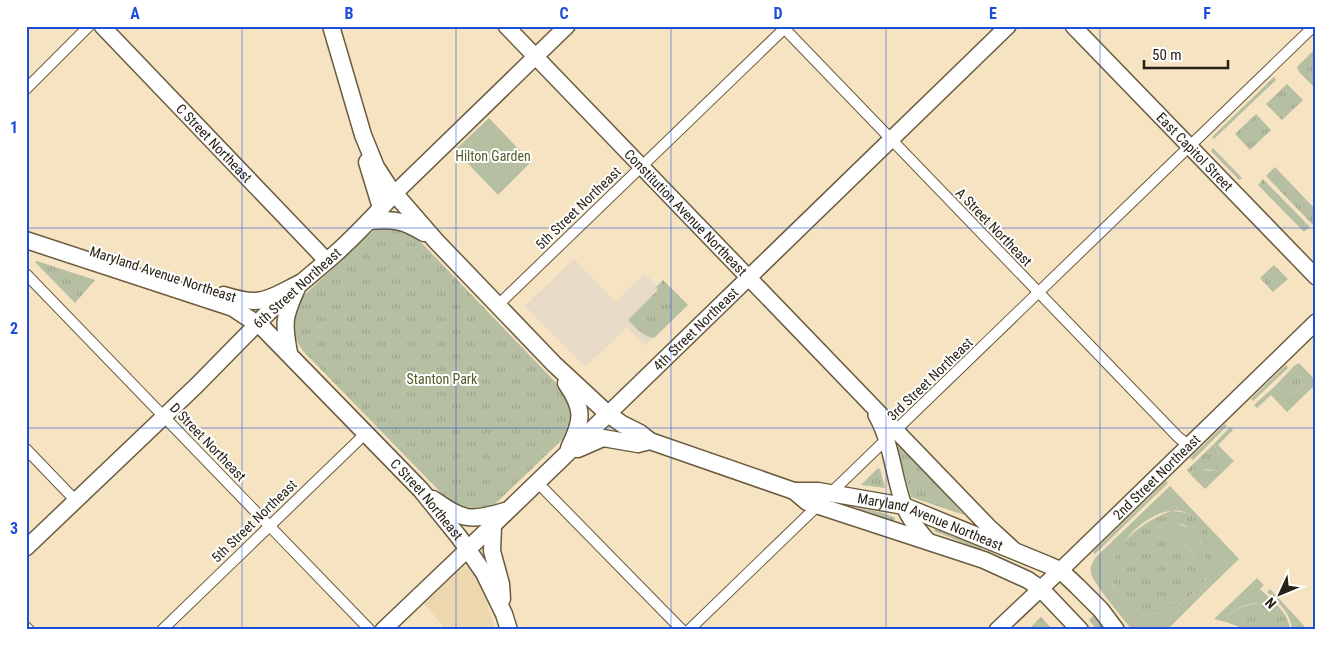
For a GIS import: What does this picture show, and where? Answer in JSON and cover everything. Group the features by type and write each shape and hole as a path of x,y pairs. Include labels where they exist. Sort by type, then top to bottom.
{"main road":[{"name":"C Street Northeast","path":"102,26 327,261"},
{"path":"331,26 363,135 370,174 381,208"},
{"name":"Constitution Avenue Northeast","path":"506,26 865,399 891,435 1012,549"},
{"name":"6th Street Northeast","path":"26,548 257,324 278,301 327,261 369,222 394,194 567,26"},
{"name":"4th Street Northeast","path":"383,630 1008,26"},
{"name":"East Capitol Street","path":"1073,26 1316,277"},
{"path":"363,135 380,173 394,194 436,242 554,364 608,414"},
{"path":"369,222 392,220 403,222 436,242"},
{"name":"Maryland Avenue Northeast","path":"26,228 236,299 250,302 264,301 300,283"},
{"name":"Maryland Avenue Northeast","path":"26,240 233,308 257,324"},
{"path":"289,353 285,321 288,308 300,283"},
{"name":"2nd Street Northeast","path":"998,630 1316,322"},
{"name":"C Street Northeast","path":"257,324 289,353 421,490 468,549 484,573 504,614"},
{"path":"554,364 575,396 579,410 578,427 565,456"},
{"name":"Maryland Avenue Northeast","path":"608,414 650,441 794,491 818,491 904,506 1060,570"},
{"name":"Constitution Avenue Northeast","path":"891,435 904,506 911,521 928,541"},
{"name":"Maryland Avenue Northeast","path":"565,456 602,438 638,444 650,441"},
{"path":"421,490 450,510 466,518 484,517 508,510"},
{"name":"Maryland Avenue Northeast","path":"794,491 807,502 818,506 984,560 1028,580 1040,589"},
{"path":"492,526 492,551 501,584 504,614 509,630"},
{"path":"1060,570 1092,600 1116,630"},
{"path":"1040,589 1080,630"}],"street":[{"path":"26,89 89,26"},
{"name":"3rd Street Northeast","path":"689,630 1314,26"},
{"name":"A Street Northeast","path":"784,27 1178,437 1188,445"},
{"name":"5th Street Northeast","path":"497,306 784,27"},
{"name":"D Street Northeast","path":"26,274 370,630"},
{"name":"5th Street Northeast","path":"162,630 366,433"},
{"path":"26,449 76,501"},
{"path":"538,482 682,630"}],"shaded area":[{"path":"574,259 615,302 645,274 657,286 663,280 688,305 645,346 627,327 585,367 525,306"},
{"path":"464,566 469,567 481,585 495,630 444,630 442,624 424,604"}],"green space":[{"path":"1316,48 1316,89 1299,72 1297,67"},
{"path":"1274,77 1276,80 1214,139 1212,137"},
{"path":"1287,84 1303,100 1282,120 1266,104"},
{"path":"1256,114 1271,130 1250,150 1235,134"},
{"name":"Hilton Garden","path":"489,118 531,162 498,195 455,150"},
{"path":"1213,148 1242,178 1239,180 1211,151"},
{"path":"1275,167 1316,210 1316,222 1313,225 1266,176"},
{"path":"1263,179 1310,227 1303,231 1258,185"},
{"name":"Stanton Park","path":"397,228 414,235 568,397 572,414 570,426 564,438 494,505 482,510 472,511 451,503 303,351 296,339 292,322 296,303 367,236 375,230"},
{"path":"37,261 95,280 75,303 35,262"},
{"path":"1274,265 1288,279 1273,292 1260,278"},
{"path":"663,280 688,305 654,338 643,334 628,320 658,290 656,287"},
{"path":"1299,363 1316,381 1316,384 1287,412 1271,395 1257,408 1254,405 1275,386 1287,395 1297,391 1300,388 1301,379 1295,365"},
{"path":"1286,365 1288,368 1253,401 1251,399"},
{"path":"1295,365 1301,379 1300,388 1287,395 1275,386"},
{"path":"1225,424 1227,426 1193,460 1190,458"},
{"path":"1230,427 1233,430 1218,445 1234,461 1205,489 1190,474 1199,469 1216,471 1221,466 1221,460 1214,444"},
{"path":"1214,444 1221,460 1221,466 1216,471 1206,469 1194,470 1190,474 1187,470"},
{"path":"902,446 964,515 911,497 897,447"},
{"path":"878,468 880,469 885,488 861,485"},
{"path":"1166,481 1168,483 1095,554 1093,552"},
{"path":"1170,486 1239,559 1207,590 1203,583 1211,570 1215,551 1212,538 1199,521 1184,512 1168,511 1143,523 1131,534 1115,558 1112,571 1114,586 1124,601 1138,612 1154,614 1179,604 1199,588 1204,593 1167,630 1132,630 1092,577 1091,566 1096,557"},
{"path":"858,508 884,513 895,518 893,523 857,511"},
{"path":"1174,511 1186,513 1196,518 1212,537 1216,549 1216,558 1203,583 1207,590 1204,593 1199,588 1172,608 1156,613 1140,613 1129,606 1120,596 1113,582 1112,568 1115,556 1123,544 1133,533 1158,517","holes":["1169,520 1184,525 1201,542 1198,564 1186,545 1177,537 1167,532"]},
{"path":"1169,520 1183,525 1198,539 1205,552 1206,559 1201,565 1198,564 1188,547 1164,529 1166,522"},
{"path":"935,529 981,547 981,550 934,531"},
{"path":"1257,578 1264,585 1260,589 1275,603 1261,603 1240,607 1229,616 1226,622 1214,619"},
{"path":"1270,589 1308,630 1292,630 1287,613 1267,592"},
{"path":"1260,603 1275,603 1285,615 1290,630 1247,630 1226,622 1235,610"},
{"path":"1095,614 1106,630 1097,630 1089,620"},
{"path":"1041,617 1053,630 1028,630"}]}
